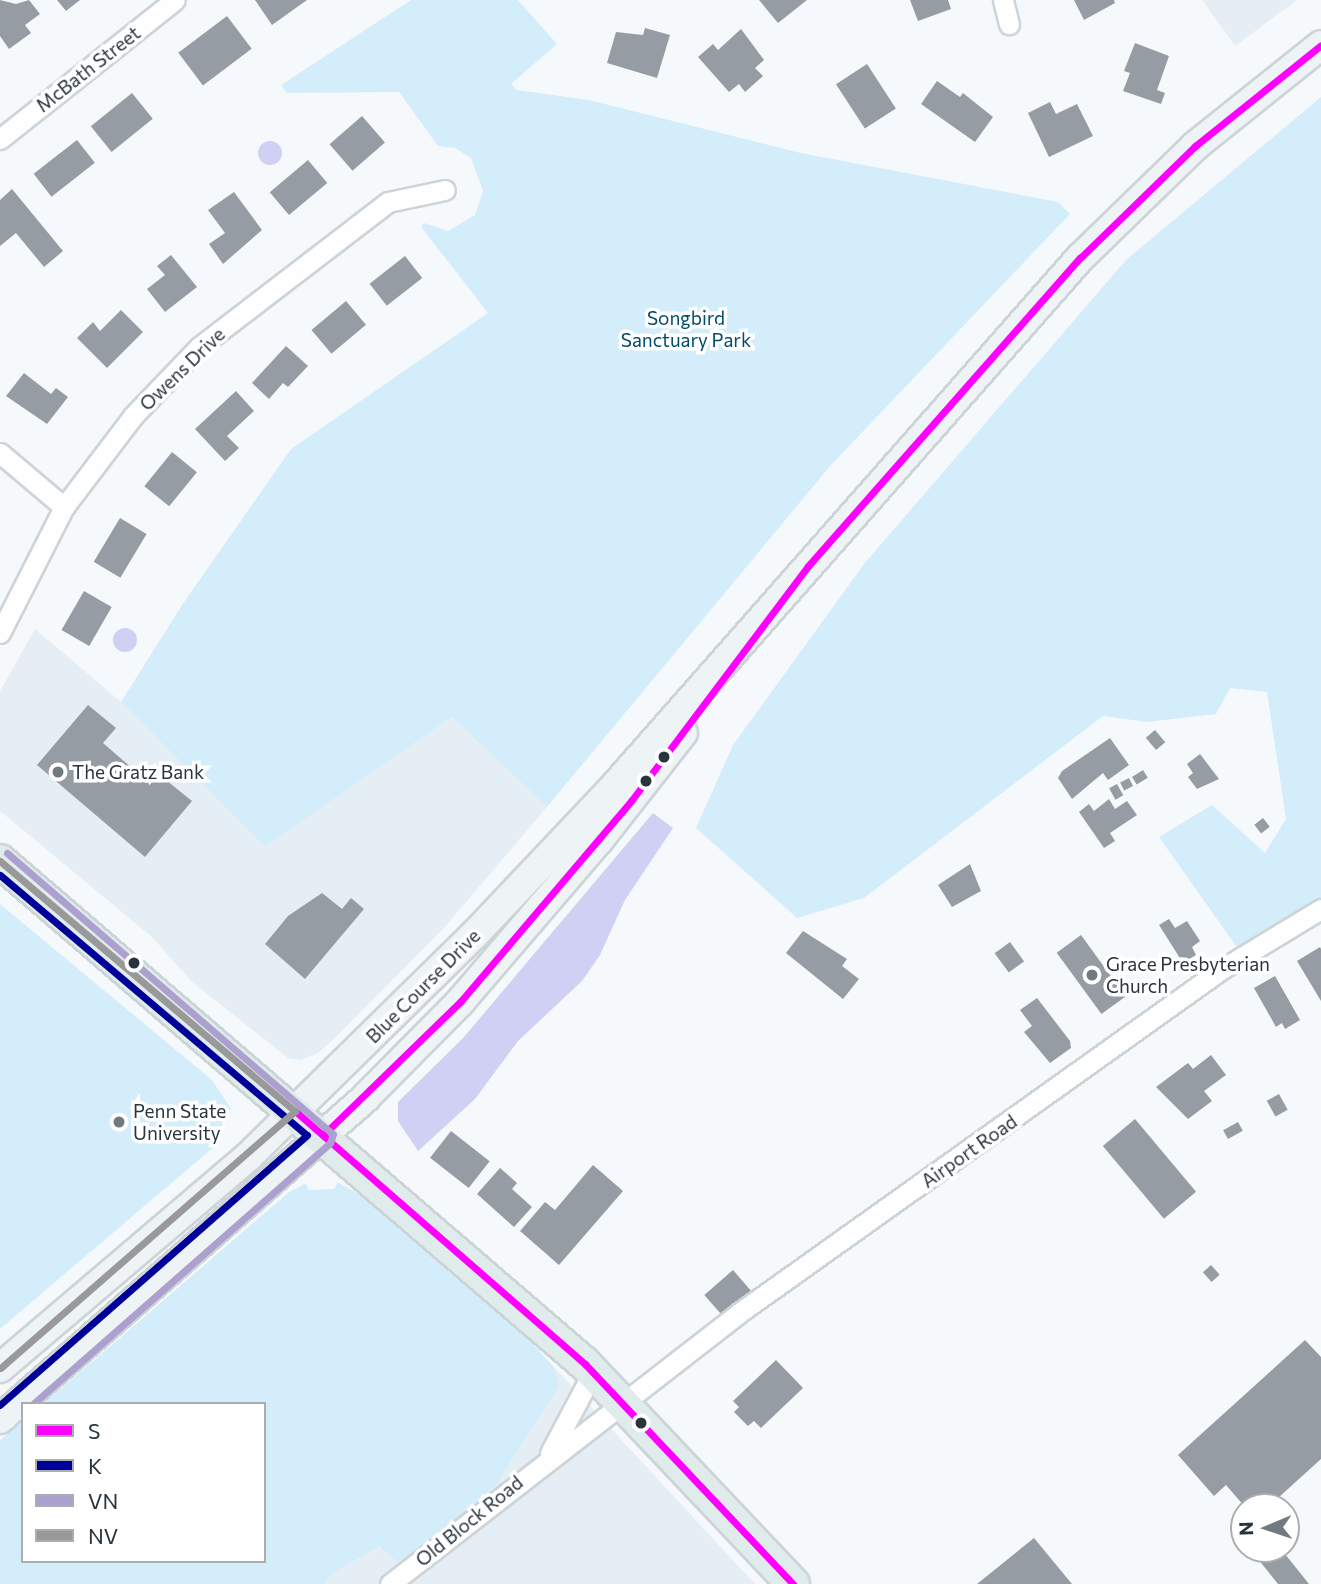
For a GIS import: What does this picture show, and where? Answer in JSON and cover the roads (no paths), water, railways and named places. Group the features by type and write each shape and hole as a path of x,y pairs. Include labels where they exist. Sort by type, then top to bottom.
{"main road":[{"name":"Blue Course Drive","path":"0,1368 166,1228 295,1111 517,892 1113,224 1195,146 1321,45"},
{"name":"Blue Course Drive","path":"0,1419 323,1135 460,1002 599,840 808,566"},
{"path":"0,861 323,1135 593,1372 793,1584"}],"street":[{"name":"McBath Street","path":"0,139 175,0"},
{"path":"1003,0 1009,24"},
{"name":"Owens Drive","path":"0,633 64,507 133,416 199,347 388,202 445,190"},
{"path":"0,453 64,507"},
{"name":"Airport Road","path":"623,1402 739,1313 1222,969 1321,909"},
{"name":"Old Block Road","path":"548,1457 593,1372"},
{"name":"Old Block Road","path":"390,1584 548,1457 623,1402"}],"water":[{"path":"270,141 278,145 282,153 278,161 270,165 262,161 258,153 262,145"},
{"path":"125,628 136,635 137,640 130,651 125,652 114,645 113,640 120,629"},
{"path":"653,813 673,828 625,900 600,955 582,981 518,1041 475,1099 418,1151 398,1121 398,1102 464,1037"}],"place":[{"name":"The Gratz Bank","path":"58,772"},
{"name":"Grace Presbyterian Church","path":"1092,975"},
{"name":"Penn State University","path":"119,1122"}],"park label":[{"name":"Songbird Sanctuary Park","path":"686,329"}]}
